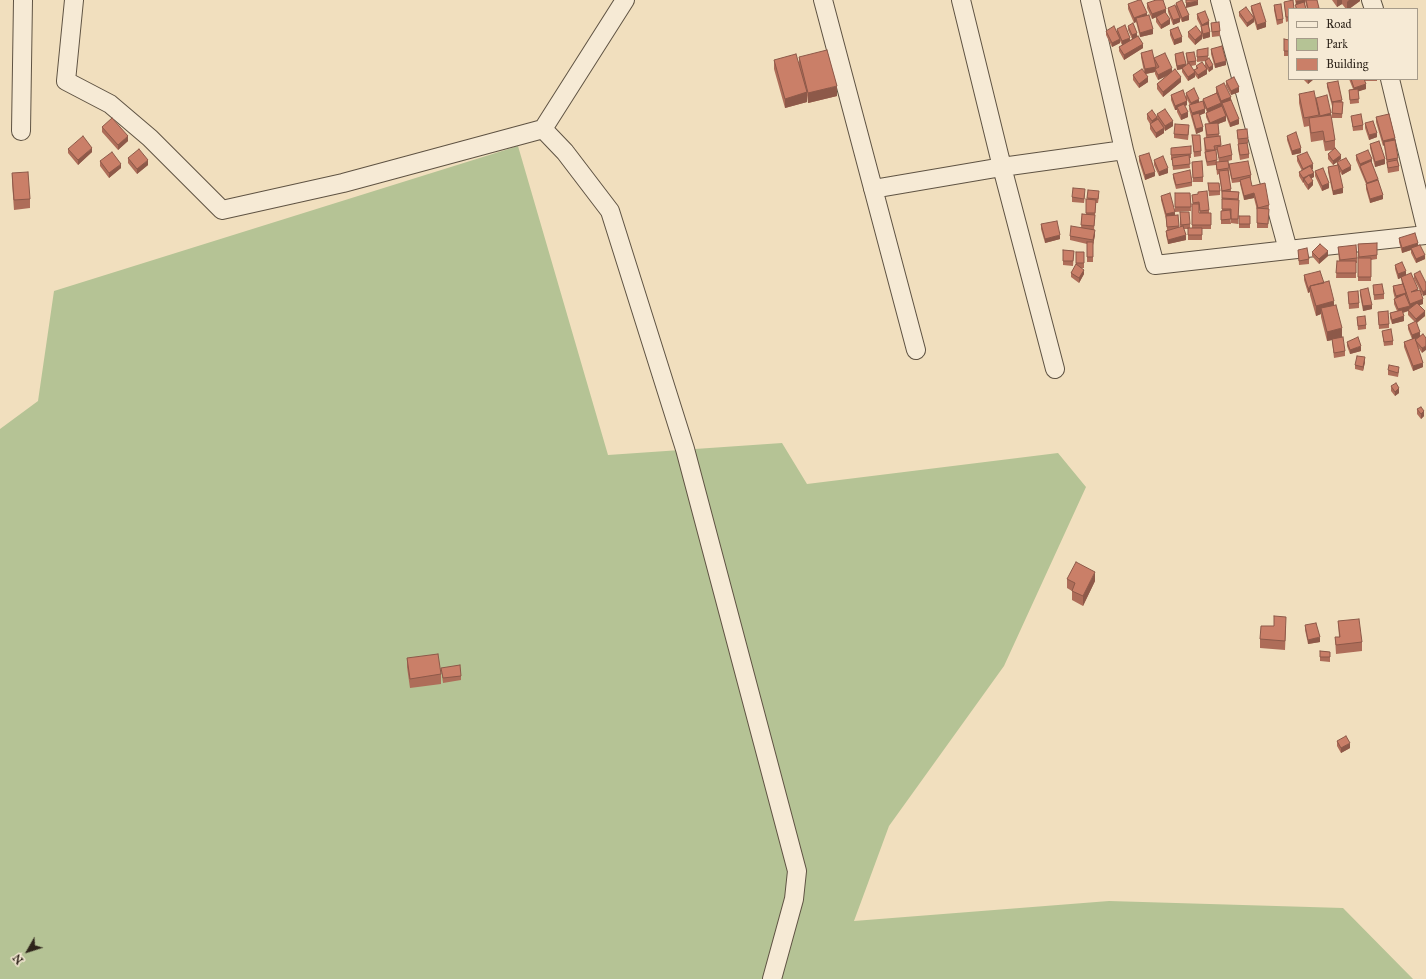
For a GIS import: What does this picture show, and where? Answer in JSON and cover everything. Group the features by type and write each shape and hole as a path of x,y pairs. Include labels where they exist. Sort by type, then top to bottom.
{"street":[{"path":"21,131 23,0"},
{"path":"74,0 66,81 110,104 150,138 222,210 343,183 543,129 625,0"},
{"path":"823,0 916,350"},
{"path":"961,0 1002,167 1055,369"},
{"path":"1090,0 1124,150 1155,265 1426,234"},
{"path":"1220,0 1288,250"},
{"path":"1390,80 1426,228"},
{"path":"543,129 589,182 610,211 688,456 797,871 794,899 772,979"},
{"path":"873,189 1002,167 1124,150"}],"green space":[{"path":"518,146 608,455 782,443 807,484 1058,453 1086,487 1004,666 889,826 854,921 1109,901 1343,908 1413,979 0,979 0,429 38,401 54,291"}],"building":[{"path":"1141,0 1147,13 1134,18 1128,4"},
{"path":"1156,0 1163,0 1166,9 1152,14 1147,3"},
{"path":"1182,0 1189,15 1182,18 1176,3"},
{"path":"1186,0 1197,0 1198,1 1186,3"},
{"path":"1293,0 1294,8 1288,8 1288,17 1286,17 1284,2"},
{"path":"1306,0 1317,0 1319,8 1308,8"},
{"path":"1304,2 1306,8 1296,8 1295,5"},
{"path":"1260,3 1266,22 1257,25 1251,6"},
{"path":"1281,4 1283,19 1277,20 1274,5"},
{"path":"1175,5 1180,18 1173,20 1168,8"},
{"path":"1246,7 1254,18 1247,23 1239,12"},
{"path":"1205,11 1209,21 1202,25 1197,14"},
{"path":"1165,12 1170,19 1161,25 1156,17"},
{"path":"1149,15 1153,29 1140,33 1136,18"},
{"path":"1219,22 1220,31 1212,32 1211,23"},
{"path":"1133,23 1137,33 1132,35 1128,26"},
{"path":"1208,24 1210,32 1203,34 1201,26"},
{"path":"1125,25 1130,38 1122,41 1117,29"},
{"path":"1114,26 1120,39 1112,43 1106,31"},
{"path":"1196,26 1202,34 1195,40 1188,32"},
{"path":"1178,27 1182,37 1174,40 1170,30"},
{"path":"1138,36 1143,44 1124,55 1119,47"},
{"path":"1284,39 1288,40 1288,51 1284,51"},
{"path":"1222,46 1226,61 1215,64 1211,49"},
{"path":"1208,48 1208,56 1197,57 1197,50"},
{"path":"827,50 837,86 808,93 799,57"},
{"path":"1152,50 1156,67 1145,69 1141,53"},
{"path":"1183,52 1186,64 1177,66 1175,54"},
{"path":"1194,52 1196,61 1188,62 1186,53"},
{"path":"1165,53 1172,68 1158,75 1155,69 1159,67 1154,58"},
{"path":"796,54 807,92 785,99 774,60"},
{"path":"1209,58 1213,65 1209,68 1205,61"},
{"path":"1202,62 1207,69 1198,75 1194,70 1198,68 1196,66"},
{"path":"1189,63 1195,72 1188,77 1182,68"},
{"path":"1142,69 1148,77 1139,84 1133,75"},
{"path":"1175,69 1181,77 1163,92 1157,84"},
{"path":"1234,77 1239,87 1231,91 1226,81"},
{"path":"1351,80 1364,80 1366,84 1354,88"},
{"path":"1338,81 1342,100 1332,102 1327,83"},
{"path":"1224,83 1231,97 1221,101 1216,87"},
{"path":"1194,88 1199,99 1191,103 1186,93"},
{"path":"1358,89 1359,99 1350,100 1349,90"},
{"path":"1183,90 1187,101 1175,106 1171,95"},
{"path":"1314,91 1319,115 1304,118 1299,94"},
{"path":"1217,93 1221,103 1207,109 1203,99"},
{"path":"1327,95 1331,113 1320,116 1316,98"},
{"path":"1231,100 1239,119 1230,123 1222,103"},
{"path":"1203,101 1205,109 1192,113 1189,105"},
{"path":"1333,102 1343,102 1342,114 1332,113"},
{"path":"1184,104 1188,112 1181,115 1177,107"},
{"path":"1222,106 1226,116 1210,123 1206,113"},
{"path":"1165,109 1173,121 1165,126 1157,114"},
{"path":"1152,110 1157,117 1152,121 1147,114"},
{"path":"1199,113 1203,127 1196,129 1192,115"},
{"path":"1361,114 1363,125 1353,127 1351,116"},
{"path":"1389,114 1395,138 1383,141 1376,117"},
{"path":"1331,115 1335,140 1325,142 1323,131 1311,133 1309,118"},
{"path":"112,118 128,136 118,145 102,127"},
{"path":"1158,119 1164,128 1156,133 1150,124"},
{"path":"1373,121 1377,133 1369,135 1365,123"},
{"path":"1218,123 1219,134 1207,135 1205,124"},
{"path":"1175,124 1189,125 1188,135 1174,134"},
{"path":"1247,129 1248,138 1238,139 1237,130"},
{"path":"1296,132 1301,148 1292,151 1287,136"},
{"path":"1192,135 1200,135 1201,151 1194,152"},
{"path":"83,136 92,148 78,160 68,149"},
{"path":"1220,136 1221,145 1214,146 1215,150 1206,150 1204,138"},
{"path":"1395,140 1398,158 1387,160 1384,142"},
{"path":"1379,141 1385,159 1375,162 1370,144"},
{"path":"1247,143 1249,154 1240,155 1238,144"},
{"path":"1230,144 1232,155 1219,158 1217,147"},
{"path":"1191,146 1191,154 1171,155 1171,148"},
{"path":"1335,148 1341,155 1333,161 1328,154"},
{"path":"139,149 148,160 137,169 128,158"},
{"path":"1216,150 1217,160 1207,162 1205,152"},
{"path":"1368,150 1372,159 1360,164 1356,155"},
{"path":"112,152 121,164 109,173 100,161"},
{"path":"1307,152 1313,164 1303,169 1297,156"},
{"path":"1149,153 1155,172 1145,175 1139,156"},
{"path":"1189,155 1190,164 1173,166 1172,158"},
{"path":"1163,156 1168,168 1159,172 1154,160"},
{"path":"1346,158 1351,166 1342,171 1337,162"},
{"path":"1397,160 1399,166 1388,168 1387,162"},
{"path":"1202,161 1203,177 1193,178 1192,162"},
{"path":"1228,161 1229,168 1217,170 1216,162"},
{"path":"1248,161 1251,175 1232,179 1229,164"},
{"path":"1371,161 1378,179 1367,183 1360,166"},
{"path":"1338,165 1343,188 1333,191 1328,167"},
{"path":"1310,166 1314,173 1303,178 1299,172"},
{"path":"1323,168 1329,183 1322,186 1315,171"},
{"path":"1190,170 1192,182 1176,185 1173,174"},
{"path":"1228,170 1231,189 1222,191 1219,171"},
{"path":"28,172 30,199 14,200 12,173"},
{"path":"1309,175 1313,181 1308,185 1304,179"},
{"path":"1250,177 1252,186 1265,183 1269,205 1258,208 1254,193 1244,196 1240,180"},
{"path":"1378,180 1383,195 1370,199 1366,184"},
{"path":"1208,183 1219,183 1220,191 1209,191"},
{"path":"1073,188 1085,189 1084,199 1072,197"},
{"path":"1088,190 1099,191 1098,199 1087,198"},
{"path":"1207,191 1209,210 1200,211 1199,202 1193,203 1192,195 1198,194 1198,192"},
{"path":"1222,191 1239,192 1238,199 1222,198"},
{"path":"1170,193 1175,212 1166,214 1161,196"},
{"path":"1175,193 1190,193 1191,207 1175,207"},
{"path":"1086,199 1096,200 1095,213 1086,213"},
{"path":"1222,199 1239,200 1238,219 1231,219 1231,209 1222,209"},
{"path":"1192,204 1199,204 1199,213 1211,213 1211,225 1192,225"},
{"path":"1257,208 1269,209 1268,224 1257,223"},
{"path":"1230,210 1231,219 1221,220 1221,211"},
{"path":"1180,212 1189,212 1190,224 1181,225"},
{"path":"1082,214 1095,215 1094,226 1081,225"},
{"path":"1178,215 1179,226 1167,227 1166,216"},
{"path":"1239,216 1250,216 1250,224 1239,224"},
{"path":"1057,221 1060,235 1045,239 1041,224"},
{"path":"1071,226 1095,230 1093,240 1070,236"},
{"path":"1183,226 1186,235 1168,240 1166,231"},
{"path":"1188,228 1202,228 1202,235 1188,235"},
{"path":"1415,233 1418,243 1402,248 1399,238"},
{"path":"1087,242 1093,242 1093,257 1087,257"},
{"path":"1377,243 1377,255 1359,257 1358,244"},
{"path":"1320,244 1328,251 1319,259 1312,252"},
{"path":"1356,245 1357,258 1340,260 1338,247"},
{"path":"1420,245 1425,255 1416,259 1411,248"},
{"path":"1307,248 1309,259 1299,261 1298,250"},
{"path":"1063,250 1074,251 1073,261 1063,261"},
{"path":"1076,252 1084,252 1084,263 1076,263"},
{"path":"1358,258 1371,258 1371,277 1358,277"},
{"path":"1337,261 1356,261 1356,273 1336,273"},
{"path":"1402,262 1406,271 1398,274 1395,265"},
{"path":"1076,264 1084,270 1079,278 1071,273"},
{"path":"1320,271 1324,283 1310,286 1310,288 1308,288 1304,275"},
{"path":"1420,271 1426,283 1426,290 1423,292 1414,274"},
{"path":"1411,273 1418,289 1411,292 1420,290 1423,299 1410,304 1401,277"},
{"path":"1329,281 1334,301 1316,306 1310,286"},
{"path":"1382,284 1384,294 1374,295 1373,285"},
{"path":"1403,284 1406,293 1396,296 1393,286"},
{"path":"1368,288 1372,305 1363,306 1360,290"},
{"path":"1358,291 1359,303 1349,304 1348,292"},
{"path":"1405,294 1410,306 1398,309 1394,299"},
{"path":"1417,303 1425,311 1416,319 1408,310"},
{"path":"1336,305 1342,328 1327,332 1321,308"},
{"path":"1402,310 1404,316 1392,320 1390,313"},
{"path":"1388,311 1389,324 1379,325 1378,312"},
{"path":"1365,316 1366,325 1358,326 1357,317"},
{"path":"1416,321 1420,332 1412,335 1408,325"},
{"path":"1391,329 1393,341 1384,342 1382,331"},
{"path":"1423,334 1426,338 1426,346 1422,348 1415,340"},
{"path":"1343,337 1345,351 1334,353 1332,339"},
{"path":"1358,337 1361,346 1350,350 1347,342"},
{"path":"1415,338 1423,363 1413,366 1404,342"},
{"path":"1357,356 1365,357 1363,367 1355,365"},
{"path":"1389,365 1399,367 1398,373 1388,370"},
{"path":"1396,383 1399,388 1395,392 1391,386"},
{"path":"1421,407 1424,411 1421,414 1417,409"},
{"path":"1076,562 1095,572 1083,596 1072,591 1075,583 1067,579"},
{"path":"1274,616 1286,617 1285,641 1260,639 1261,626 1274,626"},
{"path":"1359,619 1362,642 1336,645 1335,637 1340,637 1338,621"},
{"path":"1316,623 1320,637 1308,640 1305,625"},
{"path":"1320,651 1330,652 1330,657 1320,657"},
{"path":"438,654 441,674 410,679 407,658"},
{"path":"460,665 461,676 443,678 441,668"},
{"path":"1346,736 1350,743 1341,748 1337,741"}]}
